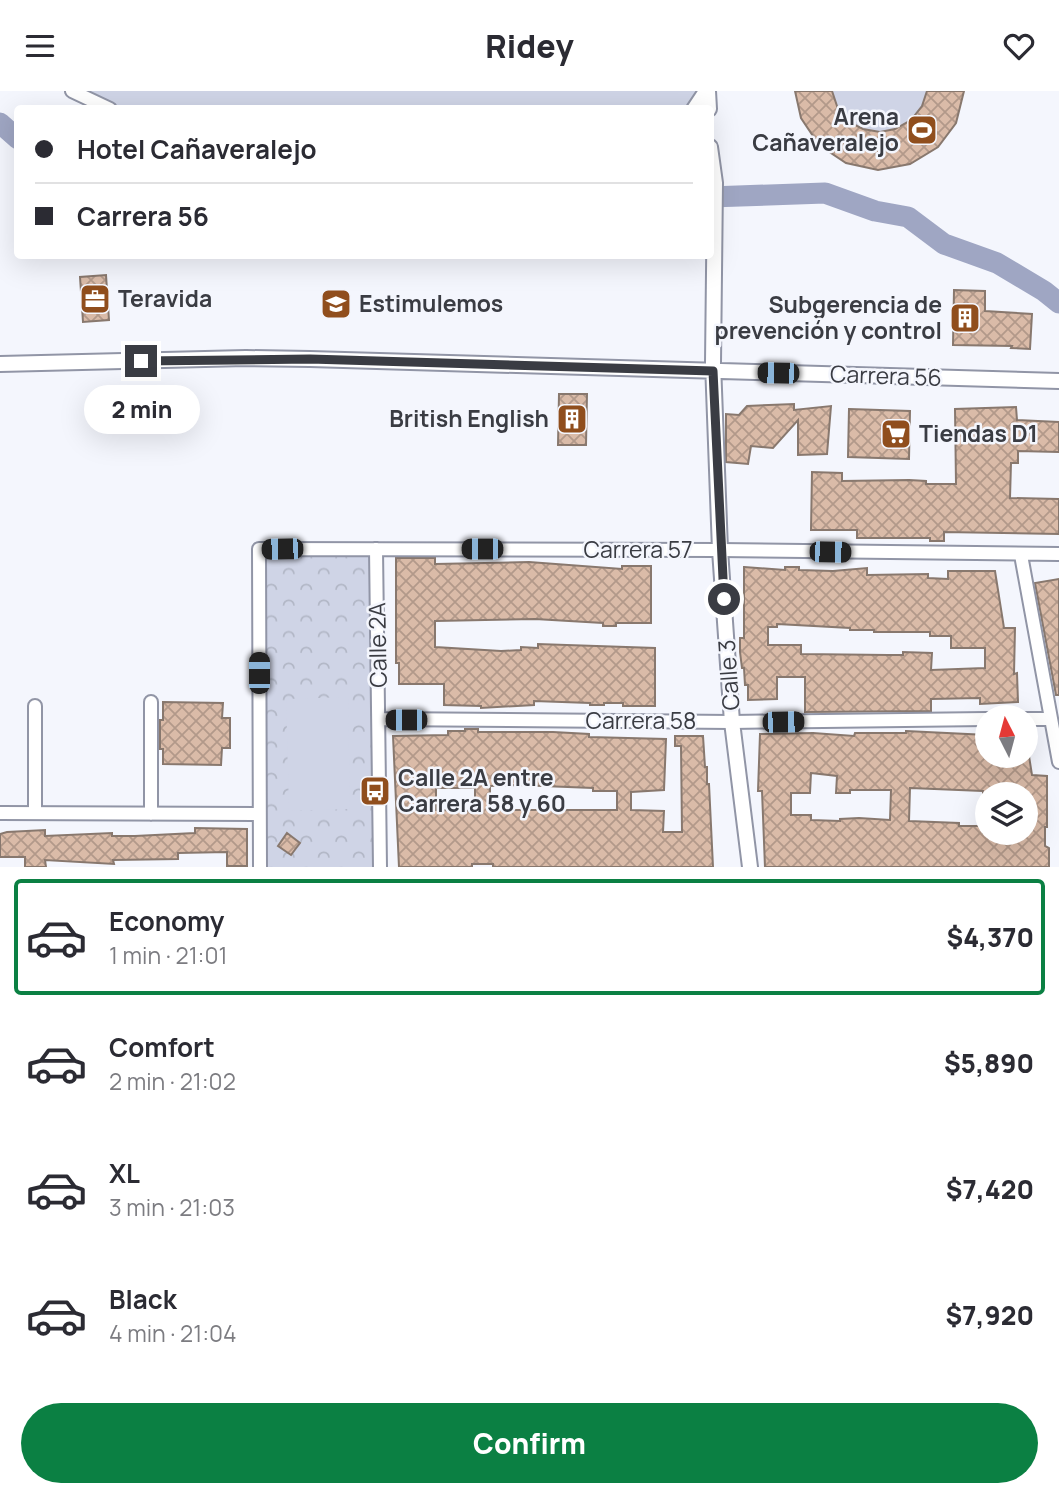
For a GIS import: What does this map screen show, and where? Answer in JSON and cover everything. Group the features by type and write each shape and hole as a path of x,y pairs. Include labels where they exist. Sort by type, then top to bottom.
{"street":[{"path":"72,91 102,105"},
{"name":"Calle 3","path":"714,176 716,219 713,371 720,550 732,722 750,867"},
{"name":"Carrera 56","path":"0,364 284,359 1059,381"},
{"name":"Carrera 57","path":"260,814 259,549 1059,554"},
{"name":"Calle 2A","path":"376,549 380,867"},
{"path":"1021,555 1059,762"},
{"path":"150,814 151,702"},
{"path":"35,706 35,813"},
{"name":"Carrera 58","path":"379,719 732,722 975,719"},
{"path":"1038,719 1050,719"},
{"path":"0,813 260,814 260,867"}],"green space":[{"path":"72,91 705,91 696,105 102,105"},
{"path":"832,91 927,91 920,109 909,121 895,129 880,131 864,129 850,121 839,109"},
{"path":"259,549 376,549 380,867 260,867"},
{"path":"348,697 350,809 289,811 286,699"}],"building":[{"name":"Arena Cañaveralejo","path":"795,91 832,91 838,109 849,122 863,129 880,132 895,129 911,120 922,106 927,91 964,91 956,123 938,147 910,164 878,170 846,163 819,145 801,118"},
{"name":"Teravida","path":"106,275 109,320 83,322 80,277"},
{"name":"Subgerencia de prevención y control","path":"954,290 985,291 985,311 1032,314 1030,349 953,345"},
{"name":"British English","path":"559,394 587,394 586,445 558,445"},
{"path":"794,404 794,410 831,406 827,454 798,455 798,420 773,448 751,446 748,464 726,462 726,414 739,415 747,406"},
{"path":"1016,407 1017,420 1059,422 1059,452 1018,451 1018,463 1011,463 1010,498 1059,499 1059,534 944,532 944,541 930,541 930,538 857,538 857,530 811,530 812,472 842,473 842,481 909,480 926,481 926,484 956,484 955,409"},
{"path":"849,409 910,411 909,459 848,457"},
{"path":"396,558 435,558 435,564 529,562 622,569 622,566 651,566 651,623 616,623 616,626 603,626 603,623 535,619 435,621 435,647 501,651 521,650 521,647 538,648 538,644 655,648 655,706 534,701 534,705 481,708 444,705 444,684 399,684 399,663 396,663"},
{"path":"744,567 785,570 785,567 799,567 799,570 833,571 867,568 867,575 928,574 928,578 948,579 948,571 995,571 1004,628 1015,628 1014,674 1017,673 1018,702 980,704 980,698 931,699 931,711 805,712 805,677 777,677 777,699 748,700 748,685 745,685 740,652 740,638 744,638","holes":["777,624 874,632 930,632 930,636 951,636 951,648 985,648 985,668 931,670 932,653 801,654 801,645 768,645 768,627 777,627"]},
{"path":"1059,579 1059,695 1056,695 1035,583"},
{"path":"163,702 223,703 222,718 230,718 230,748 222,748 221,765 163,764 160,720 163,720"},
{"path":"478,729 478,732 553,732 589,734 589,737 666,739 664,790 631,792 631,810 664,811 663,832 682,832 681,746 675,746 675,736 703,736 709,784 713,867 493,867 493,864 472,864 472,867 399,867 393,736 448,735 448,731","holes":["490,786 617,791 617,810 490,810","436,788 475,788 475,811 436,810"]},
{"path":"906,731 975,734 975,768 1031,768 1032,775 1047,776 1045,846 1049,848 1049,867 765,867 762,791 758,791 760,734 813,733 854,736 855,733","holes":["811,773 837,776 836,793 850,793 850,790 891,790 890,820 811,820 811,815 791,815 791,793 810,793","975,782 1038,782 1038,845 975,845 975,826 909,821 910,788 975,791"]},
{"path":"195,828 247,829 247,866 227,866 227,852 178,853 178,859 113,860 114,864 45,860 46,867 25,867 25,857 0,857 0,834 7,832 45,830 45,836 112,833 112,836 135,836 195,833"},
{"path":"287,833 300,843 291,855 278,846"}],"waterway":[{"path":"0,123 14,135"},
{"path":"714,197 825,193 875,211 908,217 944,244 997,263 1059,303"}],"place":[{"name":"Arena Cañaveralejo","path":"922,130"},
{"name":"Teravida","path":"95,299"},
{"name":"Estimulemos","path":"336,304"},
{"name":"Subgerencia de prevención y control","path":"965,318"},
{"name":"British English","path":"572,419"},
{"name":"Tiendas D1","path":"896,434"},
{"name":"Calle 2A entre Carrera 58 y 60","path":"375,791"}],"route":[{"path":"141,361 310,359 713,371 724,599"}]}
